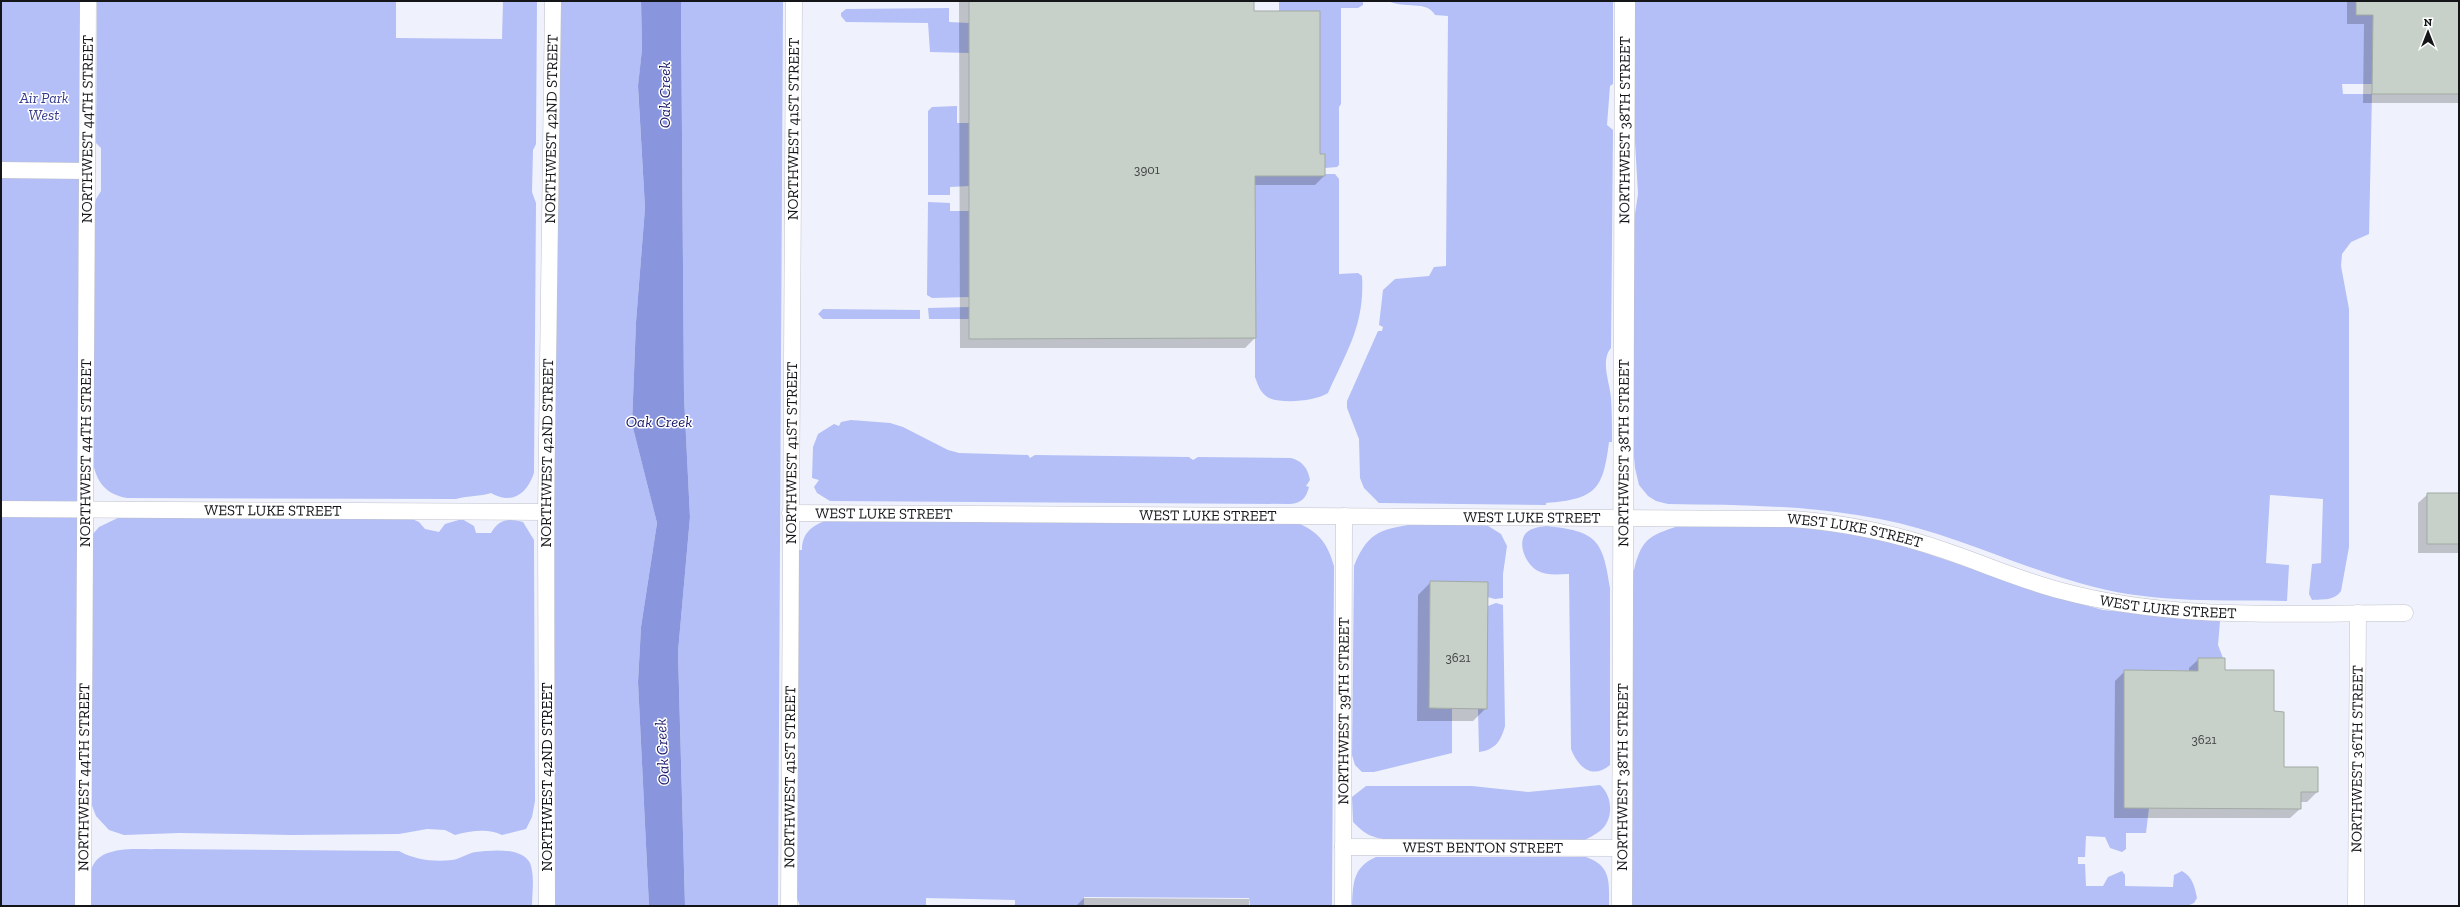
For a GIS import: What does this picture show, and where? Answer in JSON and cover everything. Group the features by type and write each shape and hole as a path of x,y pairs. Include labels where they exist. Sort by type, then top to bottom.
{"street":[{"name":"NORTHWEST 44TH STREET","path":"83,906 88,1"},
{"name":"NORTHWEST 42ND STREET","path":"547,906 546,512 553,1"},
{"name":"NORTHWEST 41ST STREET","path":"790,906 790,513 794,1"},
{"name":"NORTHWEST 38TH STREET","path":"1622,906 1624,518 1622,174 1624,1"},
{"path":"1,170 87,171"},
{"name":"WEST LUKE STREET","path":"1,509 546,512"},
{"name":"WEST LUKE STREET","path":"790,513 1765,518 1846,525 1915,541 2062,591 2121,603 2205,612 2405,613"},
{"name":"NORTHWEST 39TH STREET","path":"1343,906 1344,516"},
{"name":"NORTHWEST 36TH STREET","path":"2356,906 2358,613"},
{"name":"WEST BENTON STREET","path":"1343,847 1623,848"}],"green space":[{"name":"Air Park West","path":"1,1 88,1 83,906 1,906"},
{"path":"97,1 396,1 396,38 502,39 503,1 537,1 536,144 533,150 532,192 536,203 534,473 523,492 506,498 491,493 456,499 127,498 113,494 100,482 93,463 94,209 96,199 101,191 101,148 96,143"},
{"path":"557,1 641,1 642,49 638,87 645,208 636,322 632,424 657,523 641,627 638,682 649,906 553,906"},
{"path":"681,1 783,1 778,906 685,906 678,652 690,517 684,396"},
{"path":"1279,1 1363,1 1363,5 1358,8 1341,8 1341,104 1339,107 1339,165 1337,167 1325,168 1325,154 1320,154 1320,11 1279,11"},
{"path":"1388,1 1613,1 1613,84 1610,86 1607,125 1613,130 1611,348 1606,359 1606,372 1611,398 1612,442 1609,442 1604,471 1600,481 1594,489 1586,495 1576,499 1546,503 1546,505 1379,503 1364,488 1360,478 1359,439 1347,408 1347,401 1378,331 1382,331 1383,327 1379,325 1383,290 1395,279 1429,276 1434,267 1446,266 1448,16 1435,15 1431,10 1421,6"},
{"path":"1635,1 2356,1 2356,15 2373,15 2372,84 2342,84 2343,94 2372,94 2369,234 2351,242 2342,254 2341,266 2349,309 2349,547 2341,591 2332,598 2324,599 2312,600 2309,594 2312,564 2321,563 2323,499 2270,495 2266,563 2289,565 2287,601 2190,600 2141,596 2094,587 2040,571 1934,533 1880,519 1853,514 1800,508 1748,505 1668,504 1656,501 1648,496 1639,485 1635,468 1633,446 1633,227 1638,194 1634,124"},
{"path":"949,8 949,22 969,23 969,53 930,52 928,23 846,22 841,16 841,13 846,9"},
{"path":"957,106 957,123 969,123 969,186 950,187 950,195 928,195 928,111 932,107"},
{"path":"1325,174 1335,174 1339,179 1339,274 1358,273 1362,276 1361,309 1358,323 1348,350 1328,393 1308,400 1275,400 1263,394 1255,377 1255,176 1325,176"},
{"path":"928,202 950,203 950,211 969,211 969,297 932,298 927,295"},
{"path":"969,307 969,319 929,319 928,308"},
{"path":"823,309 920,310 920,319 823,319 818,314"},
{"path":"851,420 890,423 903,427 948,450 959,453 1028,455 1030,458 1035,455 1189,457 1193,460 1198,457 1291,458 1304,466 1308,472 1310,480 1306,486 1309,487 1305,497 1298,502 1290,504 830,501 817,493 814,487 819,480 812,478 813,447 818,434 834,424 839,426 841,422"},
{"path":"124,515 410,518 419,522 425,529 439,532 445,524 462,519 474,526 476,533 491,533 497,525 508,520 523,522 534,540 535,801 532,817 526,829 502,835 491,831 473,831 455,835 445,830 427,829 399,834 292,835 179,833 124,835 109,830 96,816 91,803 93,534 99,527"},
{"path":"825,521 1300,524 1313,531 1326,546 1334,566 1332,906 1250,906 1249,898 1084,897 1084,906 1015,906 1015,900 926,898 926,906 800,906 797,898 798,550 802,550 802,544 808,531"},
{"path":"1421,523 1485,524 1501,534 1507,546 1503,574 1503,598 1495,599 1430,582 1429,708 1452,709 1452,753 1374,772 1362,772 1355,765 1352,755 1354,566 1360,553 1372,537 1388,529"},
{"path":"1684,524 1800,526 1887,540 2056,597 2103,610 2220,621 2218,645 2223,658 2198,658 2198,671 2124,670 2124,808 2149,808 2146,833 2126,833 2126,849 2122,852 2110,848 2105,837 2086,836 2085,857 2078,857 2078,864 2085,864 2086,886 2103,886 2108,877 2122,871 2125,875 2125,886 2173,887 2174,875 2182,871 2189,876 2194,887 2197,898 2194,903 2187,906 1630,906 1631,571 1634,570 1641,550 1650,538"},
{"path":"1546,526 1576,531 1594,540 1600,548 1607,571 1610,588 1610,765 1597,771 1586,769 1582,766 1571,749 1569,574 1542,573 1534,569 1523,551 1522,541 1526,533 1534,528"},
{"path":"1496,603 1503,605 1505,726 1502,736 1493,747 1479,752 1478,709 1488,606"},
{"path":"1600,785 1609,801 1610,815 1605,826 1600,831 1583,841 1392,840 1370,836 1353,822 1352,797 1366,786 1472,786 1528,792"},
{"path":"119,850 399,851 425,860 438,861 455,859 476,852 498,850 513,852 526,858 532,868 532,906 91,906 91,871 95,862 101,856"},
{"path":"1376,857 1586,857 1601,865 1605,870 1609,883 1609,906 1352,906 1356,877 1368,861"}],"water":[{"name":"Oak Creek","path":"641,1 681,1 684,396 690,517 678,652 685,906 649,906 638,682 641,627 657,523 632,424 636,322 645,208 638,86 642,49"}],"building":[{"path":"969,1 1254,1 1254,11 1320,11 1320,154 1325,154 1325,176 1255,176 1256,338 969,339"},
{"path":"2356,1 2459,1 2459,94 2372,94 2373,15 2356,15"},
{"path":"2427,493 2459,493 2459,544 2427,544"},
{"path":"1430,581 1488,582 1487,709 1429,708"},
{"path":"2198,658 2225,658 2225,670 2274,670 2274,711 2284,712 2284,767 2318,767 2318,792 2301,792 2301,809 2124,808 2124,670 2198,671"}]}
